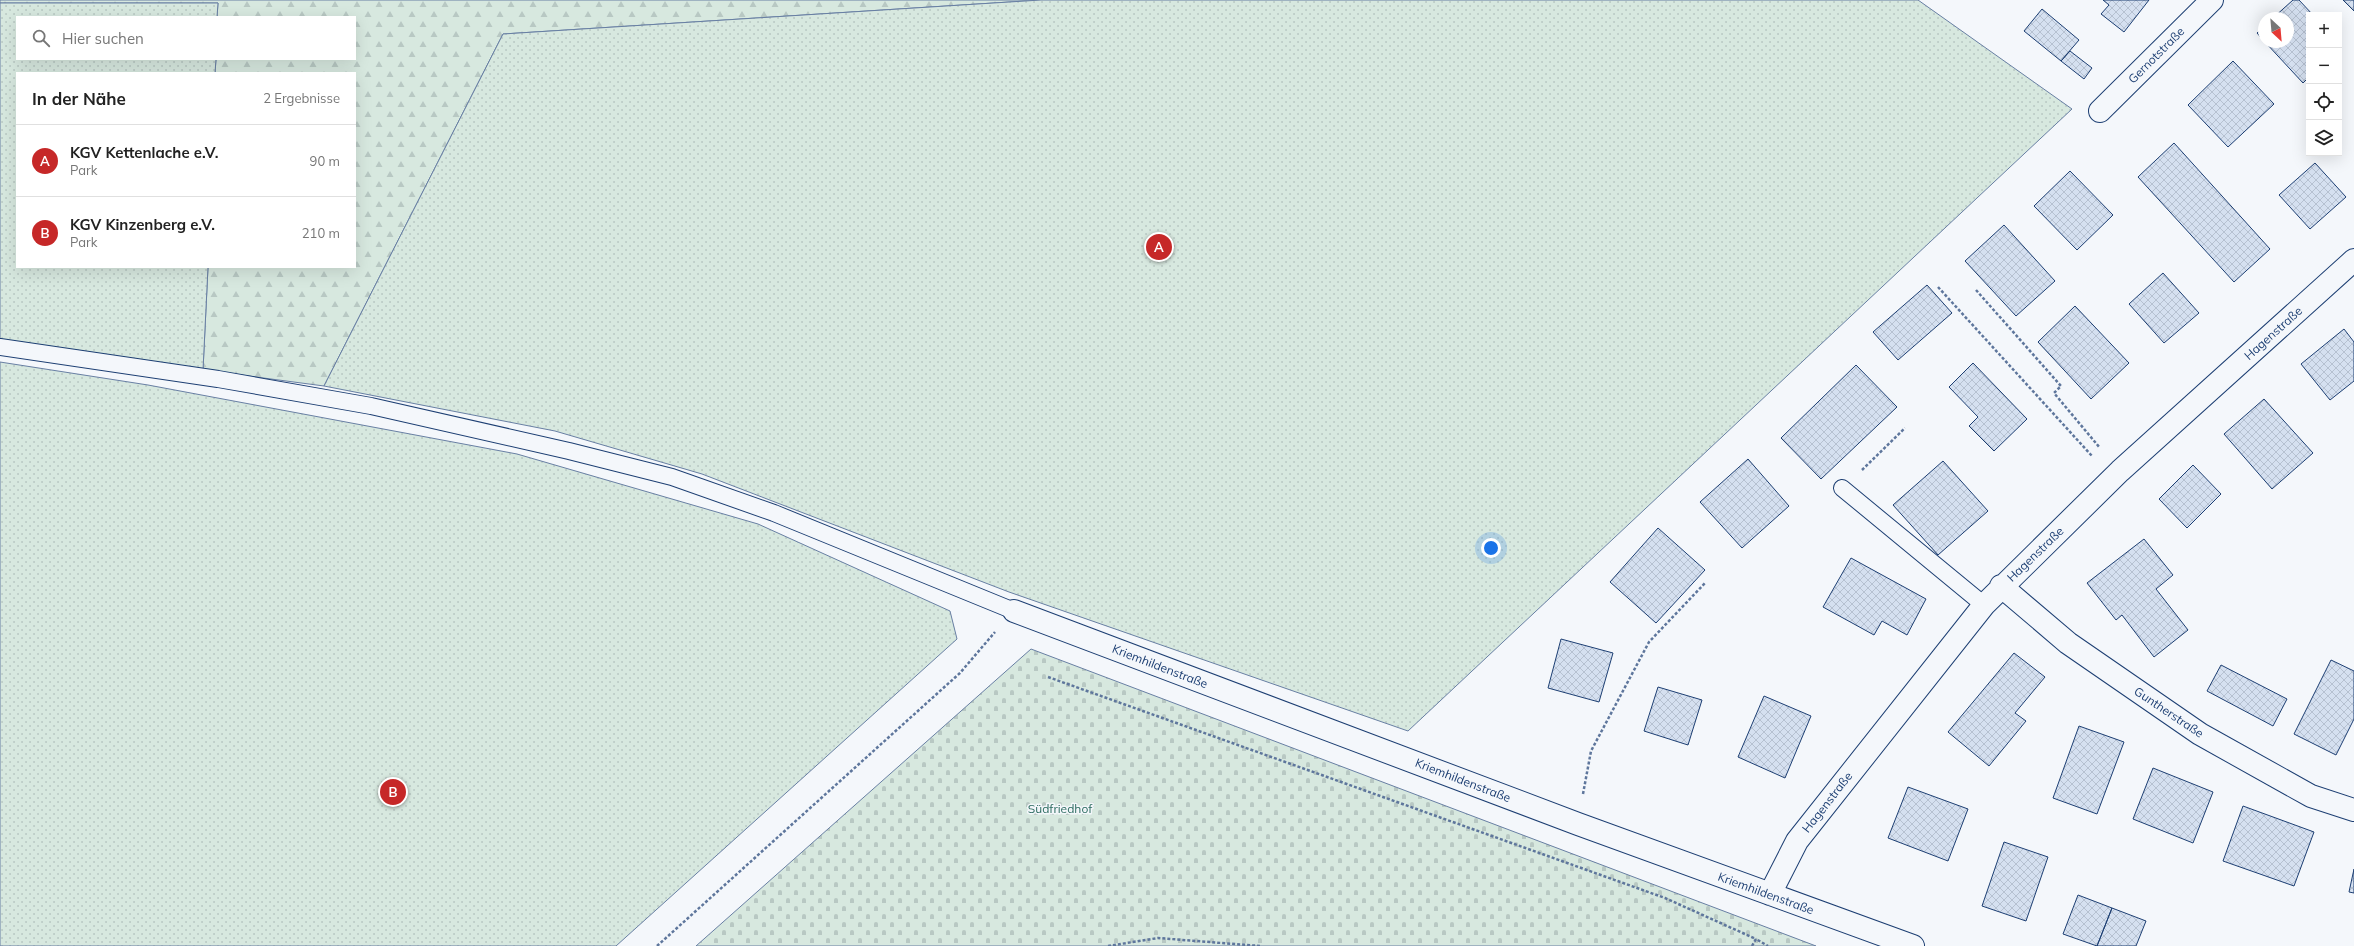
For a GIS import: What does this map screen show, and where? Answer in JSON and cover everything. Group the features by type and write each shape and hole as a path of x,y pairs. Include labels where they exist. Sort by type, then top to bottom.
{"street":[{"name":"Gernotstraße","path":"2100,111 2212,0"},
{"name":"Hagenstraße","path":"1770,894 1797,841 1984,605 2116,475 2354,260"},
{"name":"Guntherstraße","path":"2002,586 2068,643 2200,734 2311,796 2354,810"},
{"name":"Kriemhildenstraße","path":"1014,611 1578,824 1913,946"}],"lane":[{"path":"0,347 218,379 371,406 561,449 672,477 774,514 1014,611"},
{"path":"1842,488 1984,605"}],"path":[{"path":"1938,286 2116,475"},
{"path":"1976,290 2061,386 2054,393 2116,475"},
{"path":"1842,488 1905,428"},
{"path":"1578,824 1591,751 1650,642 1706,582"},
{"path":"657,946 960,673 1014,611"},
{"path":"1048,677 1665,898 1756,939 1768,946"},
{"path":"1108,946 1158,938 1260,946"},
{"path":"1752,946 1756,939"},
{"path":"1205,942 1207,946"}],"green space":[{"path":"0,0 1041,0 503,34 324,386 203,370 208,268 356,268 356,72 215,72 216,60 356,60 356,16 217,16 218,3 0,3"},
{"path":"1041,0 1918,0 2072,109 1408,731 1009,592 702,474 555,431 324,386 503,34"},
{"path":"0,3 218,3 217,16 16,16 16,60 216,60 215,72 16,72 16,268 208,268 203,370 0,339"},
{"path":"0,362 148,385 517,454 758,524 950,611 957,639 616,946 0,946"},
{"name":"Südfriedhof","path":"1031,649 1816,946 696,946"}],"building":[{"path":"2103,0 2149,0 2124,32 2101,14 2109,5"},
{"path":"2293,0 2299,0 2310,12 2306,12 2306,80 2303,83 2271,48 2294,48 2294,12 2280,12"},
{"path":"2343,0 2354,0 2354,11"},
{"path":"2042,9 2079,40 2061,61 2024,31"},
{"path":"2070,51 2092,68 2084,79 2061,61"},
{"path":"2233,61 2274,104 2228,147 2188,105"},
{"path":"2174,143 2270,249 2234,282 2138,177"},
{"path":"2315,163 2346,197 2310,229 2279,195"},
{"path":"2070,171 2113,215 2077,250 2034,206"},
{"path":"2004,225 2055,281 2016,316 1965,261"},
{"path":"2163,273 2199,313 2164,343 2129,304"},
{"path":"1927,285 1952,313 1898,360 1873,332"},
{"path":"2075,306 2129,363 2091,399 2038,342"},
{"path":"2344,329 2354,342 2354,381 2330,400 2301,364"},
{"path":"1973,363 2027,419 1994,451 1969,426 1978,417 1949,387"},
{"path":"1856,365 1897,407 1821,479 1781,438"},
{"path":"2264,399 2313,453 2272,489 2224,434"},
{"path":"1748,459 1789,506 1742,548 1700,502"},
{"path":"1943,461 1988,511 1938,555 1893,505"},
{"path":"2193,465 2221,494 2187,528 2159,499"},
{"path":"1658,528 1705,570 1656,623 1610,582"},
{"path":"2144,539 2173,575 2156,589 2188,630 2154,657 2122,615 2116,620 2087,583"},
{"path":"1851,558 1926,599 1907,635 1882,621 1874,635 1823,607"},
{"path":"1561,639 1613,653 1599,702 1548,688"},
{"path":"2014,653 2045,677 2015,713 2026,721 1989,766 1948,732"},
{"path":"2331,660 2354,671 2354,719 2336,755 2294,734"},
{"path":"2221,665 2287,699 2273,726 2207,691"},
{"path":"1658,687 1702,700 1688,745 1644,731"},
{"path":"1764,696 1811,716 1785,778 1738,757"},
{"path":"2079,726 2124,742 2097,814 2053,798"},
{"path":"2153,768 2213,792 2193,843 2133,819"},
{"path":"1908,787 1968,809 1948,861 1888,838"},
{"path":"2243,806 2314,832 2294,886 2223,861"},
{"path":"2004,842 2048,857 2026,921 1982,906"},
{"path":"2354,869 2354,893 2349,892"},
{"path":"2078,895 2112,908 2097,946 2063,934"},
{"path":"2112,908 2146,921 2136,946 2097,946"}],"place":[{"name":"KGV Kettenlache e.V.","path":"1159,247"},
{"name":"KGV Kinzenberg e.V.","path":"393,792"}]}
